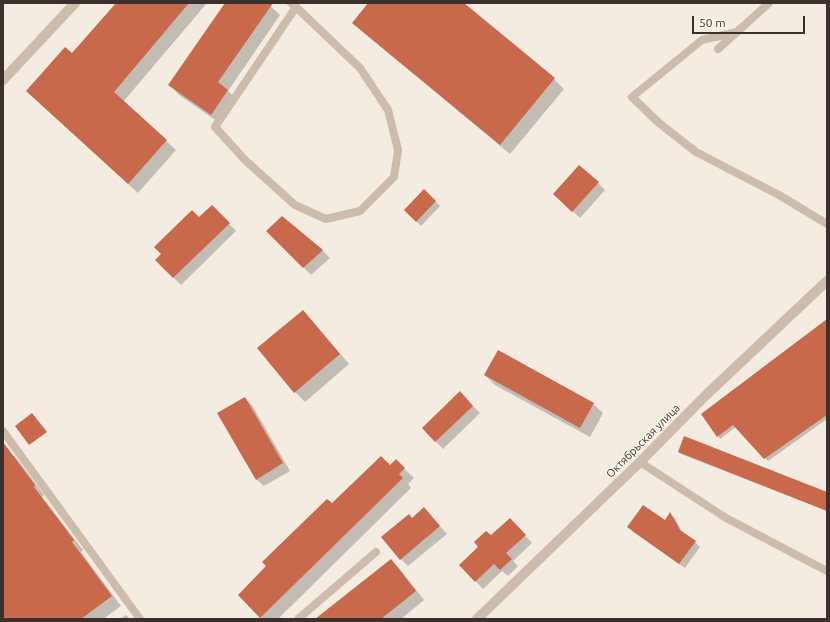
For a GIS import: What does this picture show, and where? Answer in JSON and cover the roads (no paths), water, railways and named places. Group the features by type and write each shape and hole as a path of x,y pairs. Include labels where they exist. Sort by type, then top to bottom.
{"street":[{"path":"3,80 75,3"},
{"name":"Октябрьская улица","path":"477,619 640,462 705,396 827,281"}],"lane":[{"path":"718,49 769,3"},
{"path":"293,5 360,68 388,110 398,150 394,177 360,211 326,219 295,205 245,160 215,127 293,5"},
{"path":"736,32 702,40 632,97 659,123 696,152 779,195 827,224"},
{"path":"3,431 140,619"},
{"path":"640,462 726,518 827,571"},
{"path":"298,619 376,552"}]}
